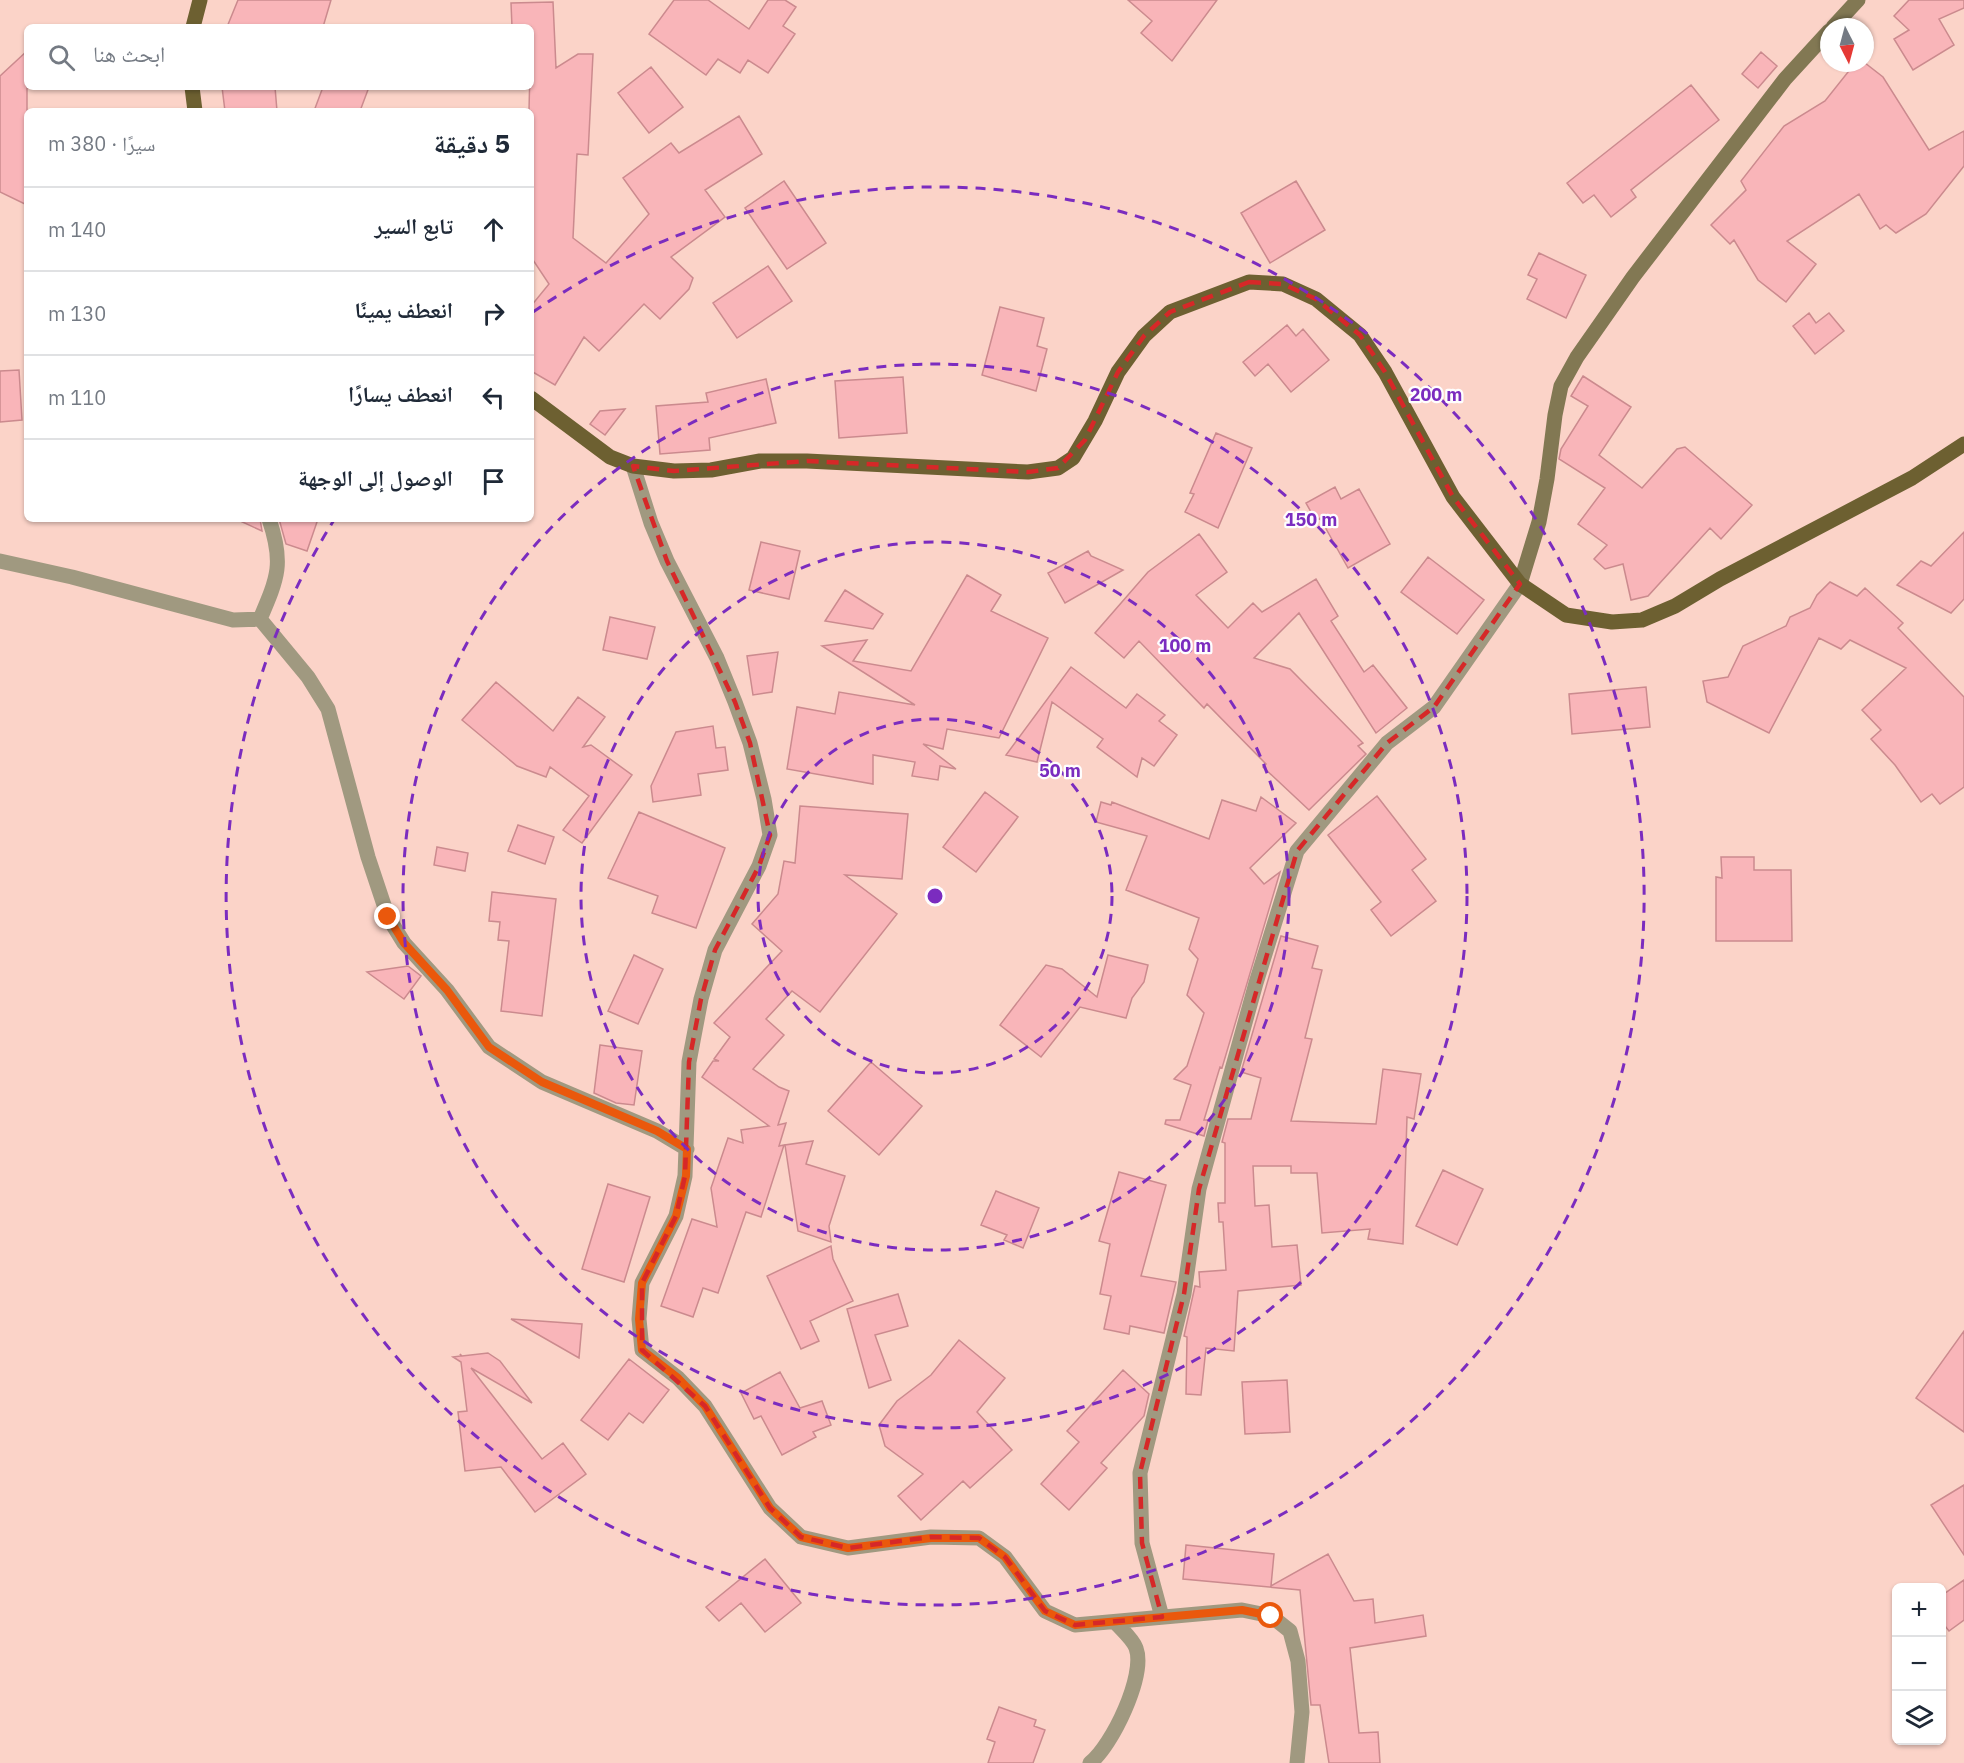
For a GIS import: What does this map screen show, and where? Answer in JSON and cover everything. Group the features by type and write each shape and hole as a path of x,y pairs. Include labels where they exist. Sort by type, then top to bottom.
{"main road":[{"path":"194,24 200,0"},
{"path":"192,90 195,108"},
{"path":"534,400 610,457 633,466 674,471 711,470 760,461 807,461 1029,472 1058,468 1073,458 1085,440 1118,372 1144,336 1170,312 1249,282 1283,284 1316,299 1360,335 1385,372 1453,497 1520,584 1566,615 1612,622 1642,620 1675,606 1720,579 1912,478 1964,444"}],"street":[{"path":"1841,18 1858,0"},
{"path":"1162,1617 1142,1543 1140,1473 1185,1294 1199,1189 1256,983 1297,851 1387,743 1434,707 1520,584 1548,479 1554,416 1561,386 1577,357 1634,277 1785,79 1820,41"},
{"path":"633,466 651,523 667,561 717,658 735,702 753,754 770,835 759,866 715,950 701,999 689,1062 686,1176 676,1216 642,1283 639,1319 642,1350 678,1378 705,1406 770,1508 801,1537 848,1548 931,1538 979,1538 1005,1557 1045,1611 1075,1625 1242,1610 1271,1616 1290,1631 1298,1661 1302,1712 1297,1763"},
{"path":"260,619 275,584 279,547 270,522"},
{"path":"0,561 72,577 233,620 260,619"},
{"path":"260,619 308,677 328,709 371,867 388,917 404,943 447,990 489,1047 542,1082 657,1131 687,1149"},
{"path":"1090,1763 1098,1757 1118,1724 1137,1674 1136,1647 1114,1622"}],"highlighted area":[{"path":"1249,282 1283,284 1316,299 1360,335 1385,372 1453,497 1520,584 1434,707 1387,743 1297,851 1199,1189 1184,1294 1140,1473 1142,1543 1162,1617 1075,1625 1045,1611 1005,1557 979,1538 931,1537 848,1548 801,1537 770,1508 705,1406 642,1350 642,1283 676,1216 685,1176 689,1062 701,999 715,950 759,866 770,835 750,743 735,702 667,561 633,466 674,471 807,461 1028,472 1058,468 1085,440 1118,372 1144,336 1170,312"}],"building":[{"path":"238,0 331,0 324,24 228,24"},
{"path":"674,0 708,0 749,29 768,0 785,0 796,7 783,26 795,34 768,73 748,60 740,73 718,59 706,75 649,34"},
{"path":"1128,0 1217,0 1172,61 1141,33 1152,21"},
{"path":"1909,0 1964,0 1964,8 1939,19 1954,45 1913,70 1894,39 1909,30 1894,16"},
{"path":"553,2 556,68 578,54 593,54 588,155 577,154 573,238 606,263 649,214 623,178 671,143 679,153 739,116 762,154 705,190 725,217 671,257 693,278 689,289 660,319 644,304 599,351 584,337 555,385 534,373 534,302 549,284 534,262 534,108 529,108 530,90 534,90 534,24 512,24 511,3"},
{"path":"1761,52 1777,66 1758,88 1742,74"},
{"path":"24,54 24,90 27,90 27,108 24,108 24,204 0,192 0,76"},
{"path":"651,67 683,107 649,133 618,93"},
{"path":"1874,70 1883,77 1929,150 1964,131 1964,166 1926,214 1896,233 1886,225 1880,229 1859,194 1787,241 1816,264 1786,302 1758,280 1734,240 1730,244 1711,225 1746,190 1741,181 1784,126 1825,101 1848,72 1874,72"},
{"path":"1691,85 1719,120 1631,190 1636,197 1611,217 1594,195 1583,203 1567,183"},
{"path":"222,90 275,90 277,108 225,108"},
{"path":"322,90 368,90 361,108 315,108"},
{"path":"784,181 826,243 787,269 745,208"},
{"path":"1296,181 1325,230 1270,263 1241,213"},
{"path":"1539,253 1586,275 1566,318 1527,299 1537,279 1528,275"},
{"path":"768,266 792,301 737,338 713,303"},
{"path":"1000,307 1044,318 1037,346 1047,349 1036,391 982,375"},
{"path":"1809,313 1816,323 1829,313 1844,331 1815,354 1793,326"},
{"path":"1287,325 1296,336 1303,329 1329,360 1291,392 1268,364 1255,376 1243,362"},
{"path":"19,370 22,420 0,422 0,371"},
{"path":"1583,376 1631,407 1599,455 1642,488 1677,449 1685,447 1752,505 1721,539 1710,528 1648,596 1631,600 1623,564 1605,569 1594,559 1607,545 1578,524 1605,488 1559,459 1561,449 1588,406 1571,396"},
{"path":"903,377 907,433 839,438 835,381"},
{"path":"766,379 776,423 709,438 710,450 660,454 656,406 708,402 706,393"},
{"path":"625,409 605,435 590,424 600,411"},
{"path":"1216,433 1252,448 1218,528 1185,512 1194,494 1190,493"},
{"path":"1335,487 1341,499 1359,489 1390,544 1348,568 1320,518 1316,521 1306,503"},
{"path":"242,522 260,522 262,531"},
{"path":"280,522 317,522 307,551 286,544"},
{"path":"1964,532 1964,599 1951,613 1897,585 1921,561 1931,566"},
{"path":"1199,534 1227,572 1196,595 1228,628 1253,603 1262,612 1316,579 1338,616 1331,621 1364,672 1373,665 1407,708 1376,733 1299,613 1254,658 1290,669 1363,743 1358,746 1366,754 1309,810 1263,767 1266,764 1207,704 1204,708 1139,641 1124,658 1095,633 1148,572"},
{"path":"761,542 800,551 789,599 749,590"},
{"path":"1088,551 1091,556 1123,570 1065,603 1048,573"},
{"path":"1428,557 1484,600 1457,634 1401,592"},
{"path":"967,575 1001,595 991,611 1048,638 999,738 947,729 943,749 923,744 956,769 940,766 938,780 912,776 915,762 873,755 873,784 787,769 797,707 835,714 839,692 915,705 822,646 867,640 853,661 911,671"},
{"path":"1830,582 1857,596 1865,588 1903,623 1898,628 1964,697 1964,787 1940,804 1932,794 1921,802 1895,765 1871,739 1881,730 1862,710 1906,668 1850,640 1841,649 1819,638 1769,733 1707,702 1703,681 1728,677 1743,646 1786,626 1790,617 1810,608 1817,595"},
{"path":"845,590 883,614 873,629 825,621"},
{"path":"610,617 655,627 647,659 603,650"},
{"path":"778,652 772,692 753,695 747,656"},
{"path":"1071,667 1126,708 1137,694 1165,715 1159,721 1177,735 1154,766 1142,758 1137,777 1097,747 1103,739 1052,702 1037,762 1006,755"},
{"path":"496,682 553,731 578,697 605,717 583,747 591,745 632,775 582,843 563,830 589,796 550,767 546,777 517,766 462,720"},
{"path":"1646,687 1650,727 1572,734 1569,694"},
{"path":"713,726 716,748 725,747 728,770 698,774 701,795 653,802 651,786 676,732"},
{"path":"985,792 1018,817 976,872 943,847"},
{"path":"1377,796 1426,859 1412,870 1436,901 1391,936 1371,910 1381,902 1328,835"},
{"path":"1261,797 1296,823 1250,868 1264,884 1280,872 1222,1068 1220,1067 1204,1120 1208,1120 1204,1136 1165,1124 1166,1120 1180,1120 1191,1085 1174,1079 1187,1066 1204,1013 1187,995 1198,959 1189,949 1199,918 1126,890 1147,836 1096,822 1101,802 1111,805 1112,802 1209,839 1222,800 1256,811"},
{"path":"800,806 908,814 902,879 845,875 897,914 820,1012 792,991 766,1019 784,1035 753,1069 779,1087 789,1091 778,1125 786,1123 779,1146 784,1145 761,1217 746,1212 718,1293 703,1288 693,1317 661,1306 692,1219 717,1227 711,1188 728,1138 743,1143 741,1130 769,1126 702,1077 713,1061 719,1061 714,1059 730,1037 714,1023 782,951 752,924 778,894 784,861 795,863"},
{"path":"639,812 725,848 696,928 652,913 658,896 608,878"},
{"path":"518,825 554,837 545,864 508,851"},
{"path":"437,847 468,853 465,871 434,865"},
{"path":"1721,857 1754,857 1754,870 1791,870 1792,941 1716,941 1716,877 1722,878"},
{"path":"492,892 556,899 542,1016 501,1011 509,941 498,940 500,922 489,921"},
{"path":"1281,936 1318,946 1312,968 1322,970 1305,1038 1312,1039 1291,1121 1376,1124 1383,1069 1421,1074 1414,1119 1407,1117 1403,1244 1368,1239 1370,1229 1322,1233 1317,1173 1291,1173 1291,1166 1253,1166 1255,1206 1269,1205 1272,1247 1297,1245 1301,1285 1238,1291 1234,1351 1206,1348 1201,1395 1186,1394 1187,1337 1184,1336 1195,1286 1200,1287 1199,1272 1226,1270 1223,1222 1219,1222 1218,1203 1225,1203 1225,1143 1222,1142 1228,1119 1251,1119 1261,1078 1241,1072"},
{"path":"634,955 663,969 638,1024 608,1011"},
{"path":"1108,955 1148,965 1144,982 1132,998 1126,1018 1080,1007 1041,1057 1000,1025 1046,965 1062,969 1097,997"},
{"path":"408,966 421,976 404,999 367,972"},
{"path":"600,1045 642,1051 634,1105 616,1103 594,1093"},
{"path":"871,1062 922,1106 879,1155 828,1111"},
{"path":"813,1141 806,1164 845,1176 829,1226 831,1242 798,1231 785,1145"},
{"path":"1443,1170 1483,1189 1457,1245 1416,1226"},
{"path":"1119,1172 1166,1185 1141,1276 1176,1282 1164,1333 1130,1326 1129,1334 1104,1329 1111,1296 1100,1294 1110,1244 1099,1241"},
{"path":"608,1184 650,1197 624,1282 582,1269"},
{"path":"996,1191 1039,1208 1023,1248 1004,1240 1007,1235 981,1225"},
{"path":"831,1246 833,1259 853,1301 810,1321 819,1341 801,1349 767,1276"},
{"path":"898,1294 908,1326 875,1335 891,1380 869,1388 847,1309"},
{"path":"511,1319 582,1324 579,1358"},
{"path":"1964,1331 1964,1432 1916,1398"},
{"path":"959,1340 1005,1378 977,1412 1012,1450 970,1488 963,1481 921,1520 898,1496 923,1474 885,1446 879,1425 897,1401 931,1375"},
{"path":"488,1353 500,1361 532,1403 471,1368 542,1459 563,1443 586,1474 535,1512 501,1467 465,1471 458,1412 467,1411 461,1362 453,1357 461,1356 460,1354 462,1356"},
{"path":"629,1359 669,1390 643,1423 629,1413 608,1440 581,1420"},
{"path":"1123,1370 1149,1394 1144,1416 1101,1463 1107,1468 1069,1510 1041,1484 1079,1442 1067,1431"},
{"path":"780,1372 800,1408 822,1401 831,1425 813,1432 816,1437 782,1455 761,1416 754,1419 741,1393"},
{"path":"1287,1380 1290,1432 1245,1434 1242,1382"},
{"path":"1964,1485 1964,1555 1931,1505"},
{"path":"1186,1545 1274,1554 1271,1586 1328,1554 1354,1601 1373,1599 1375,1623 1423,1615 1426,1636 1350,1648 1359,1733 1378,1732 1380,1763 1329,1763 1320,1705 1311,1705 1300,1590 1183,1579"},
{"path":"765,1559 801,1603 765,1632 741,1603 719,1621 706,1607"},
{"path":"1964,1580 1964,1620 1949,1631 1946,1627 1946,1593"},
{"path":"999,1707 1036,1720 1034,1726 1045,1730 1033,1763 988,1763 995,1742 987,1739"}],"route":[{"path":"388,917 404,943 447,990 489,1047 542,1082 657,1131 687,1149 686,1176 676,1216 642,1283 639,1319 642,1350 678,1378 705,1406 770,1508 801,1537 848,1548 931,1538 979,1538 1005,1557 1045,1611 1075,1625 1242,1610 1271,1616"}]}
